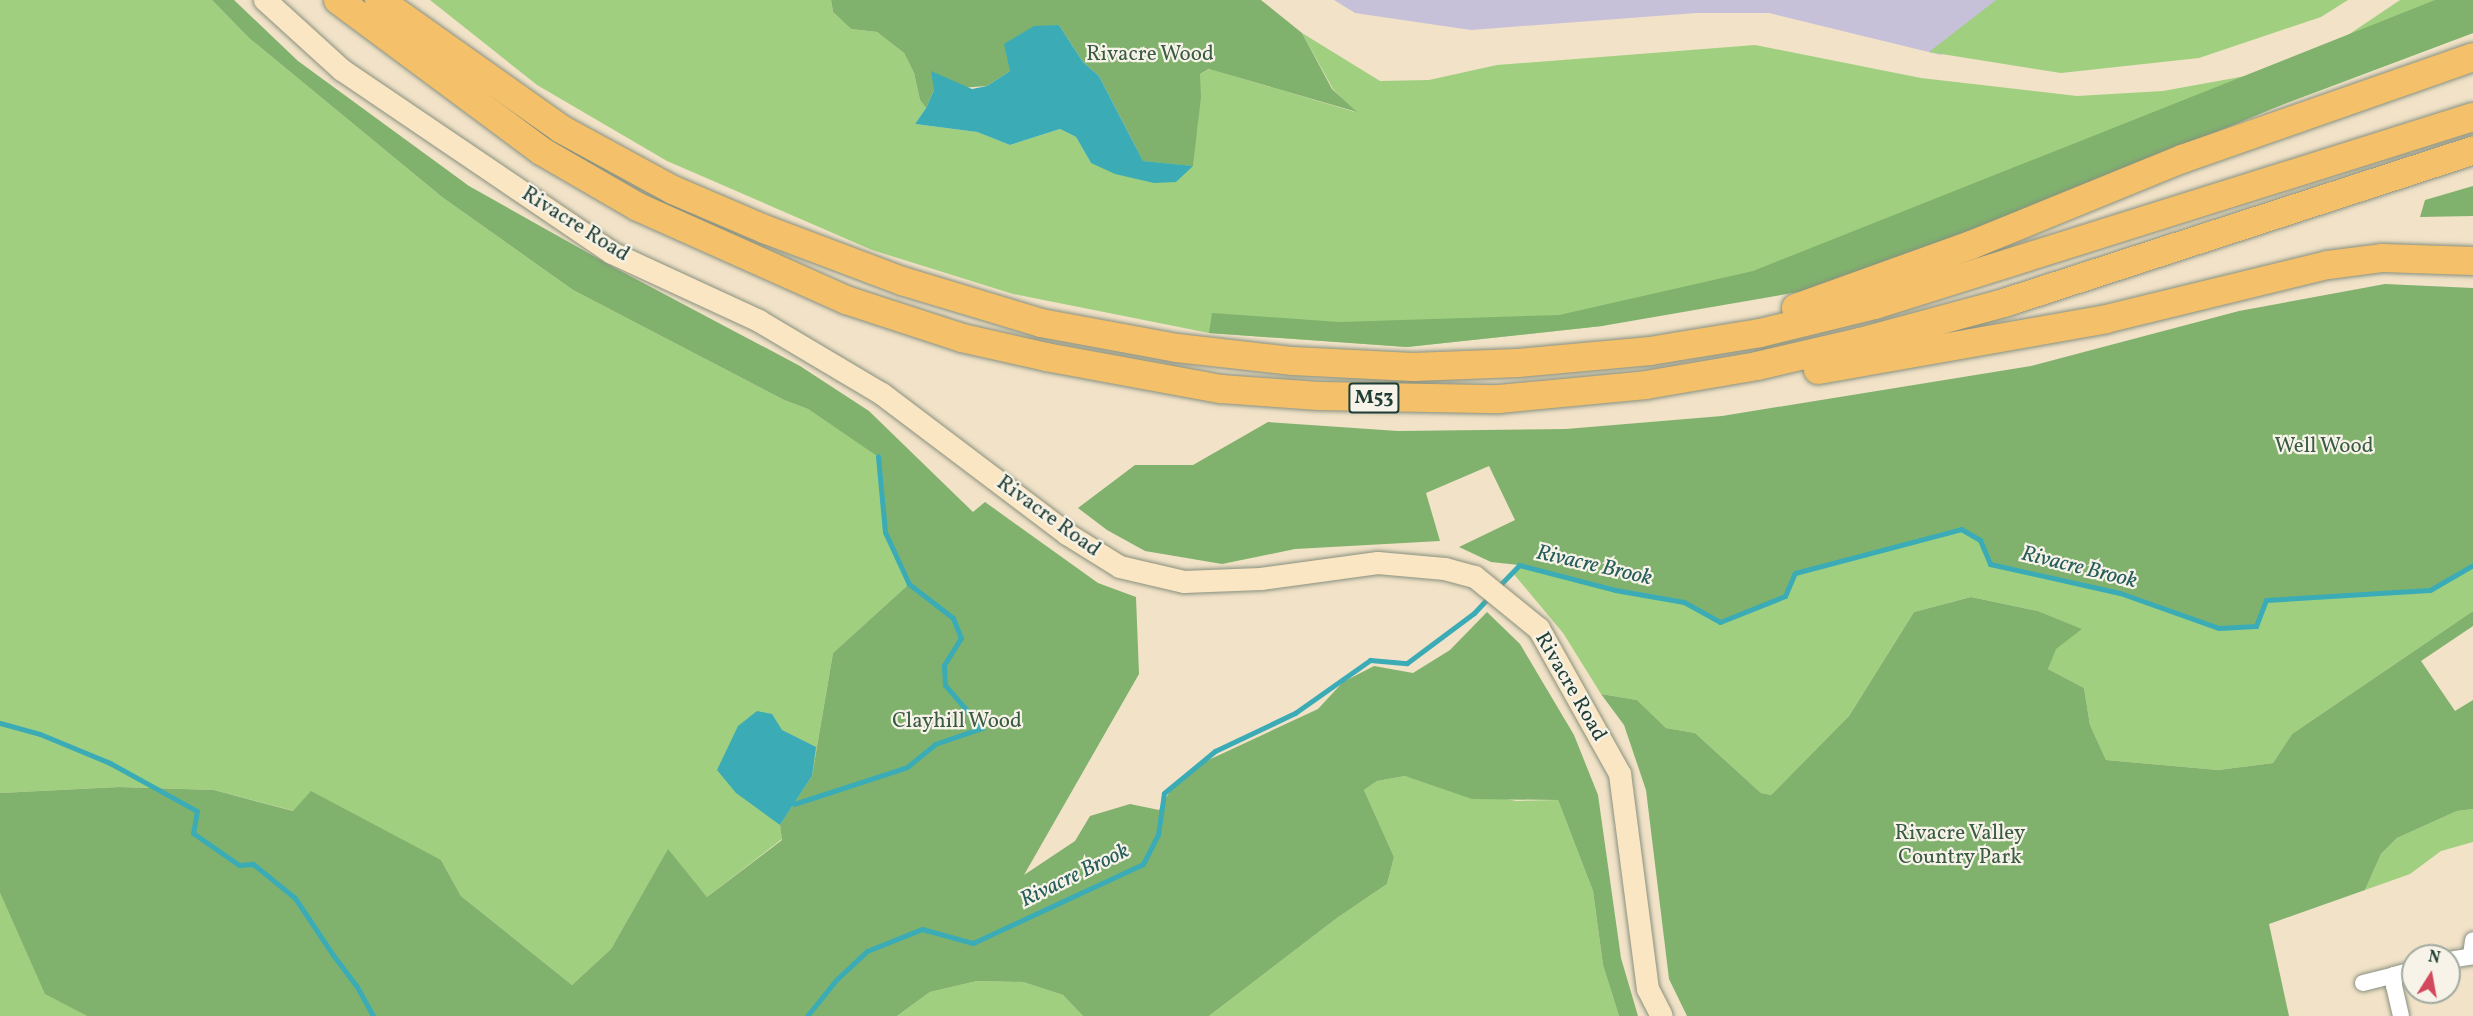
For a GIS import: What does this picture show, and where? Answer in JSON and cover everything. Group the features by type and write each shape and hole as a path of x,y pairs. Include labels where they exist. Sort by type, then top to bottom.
{"highway":[{"name":"M53","path":"338,0 543,152 638,207 846,300 962,338 1046,357 1221,389 1320,396 1499,399 1646,385 1757,366 1860,342 2007,302 2473,151"},
{"name":"M53","path":"379,0 561,129 673,190 767,230 902,282 1041,323 1177,348 1293,361 1402,367 1518,363 1650,351 1761,333 1875,305 2473,117"},
{"path":"1650,351 1800,307 1960,249 2182,159 2473,57"},
{"path":"1646,385 1780,377 2106,319 2328,265 2382,258 2473,261"}],"main road":[{"name":"Rivacre Road","path":"265,0 342,70 612,253 759,321 882,394 1067,534 1120,567 1184,582 1261,579 1378,563 1445,569 1475,577 1539,629 1620,774 1648,989 1662,1016"}],"street":[{"path":"2364,983 2401,973"},
{"path":"2394,975 2394,986 2401,1016"}],"shaded area":[{"path":"1334,0 2010,0 1941,55 1769,13 1696,13 1471,30 1355,13"}],"green space":[{"path":"0,0 212,0 249,38 442,197 573,290 784,400 808,409 878,456 885,532 909,584 833,653 812,776 780,825 782,839 707,897 668,850 611,949 572,985 461,896 441,860 294,811 214,790 119,787 0,793"},
{"name":"Clayhill Wood","path":"212,0 234,0 298,61 469,186 615,268 800,366 869,411 973,512 985,502 1098,583 1136,597 1139,674 1024,875 1075,841 1090,816 1130,804 1159,810 1174,784 1202,763 1318,709 1343,682 1374,666 1413,673 1450,650 1487,612 1520,644 1574,735 1598,795 1621,958 1638,1016 1619,1016 1603,965 1593,891 1558,800 1472,799 1405,776 1377,781 1364,790 1394,857 1387,884 1337,918 1209,1016 1083,1016 1063,995 1023,982 977,981 930,992 897,1016 87,1016 45,994 0,893 0,793 119,787 214,790 293,811 311,791 441,860 461,896 572,985 611,949 668,849 707,897 782,840 780,825 812,776 833,653 909,584 885,532 877,456 808,409 784,400 573,290 442,197 249,38"},
{"path":"430,0 831,0 833,12 851,29 877,32 904,53 914,73 920,100 926,108 915,124 977,132 1010,145 1060,129 1076,137 1091,163 1197,132 1200,74 1210,69 1355,112 1333,89 1302,33 1380,81 1429,80 1497,65 1755,45 1921,78 2077,96 2163,91 2251,75 2345,37 2400,0 2473,0 2473,33 2279,106 1602,326 1407,347 1209,333 1013,294 872,250 667,161 537,85"},
{"name":"Rivacre Wood","path":"831,0 1261,0 1302,33 1332,89 1357,112 1209,69 1200,74 1201,97 1193,166 1143,161 1099,76 1083,62 1059,25 1010,71 987,86 934,90 926,108 920,100 914,73 904,53 877,32 851,29 833,12"},
{"path":"1996,0 2348,0 2321,17 2199,58 2061,73 1929,52"},
{"path":"2435,0 2473,0 2473,33 2279,106 2016,216 1804,291 1602,326 1407,347 1209,333 1212,313 1339,322 1559,315 1753,271"},
{"path":"2473,186 2473,216 2420,217 2425,200"},
{"name":"Well Wood","path":"2385,284 2473,288 2473,565 2430,590 2266,600 2256,626 2219,628 2120,593 1990,564 1980,540 1961,529 1795,573 1785,596 1720,622 1684,602 1615,590 1519,565 1491,562 1459,547 1515,520 1489,466 1426,493 1440,541 1295,549 1222,564 1145,551 1107,530 1078,508 1135,465 1193,465 1268,422 1398,431 1566,429 1722,416 2031,366 2239,311"},
{"path":"1961,529 1980,540 2219,628 2266,600 2429,590 2473,565 2473,611 2292,734 2273,763 2218,770 2106,760 2090,725 2084,688 2048,669 2055,649 2081,629 2038,611 1971,597 1914,612 1849,716 1771,795 1761,793 1695,733 1666,728 1637,700 1601,694 1563,633 1512,572 1519,565 1615,590 1684,602 1720,622 1795,573"},
{"name":"Rivacre Valley Country Park","path":"1971,597 2038,611 2082,629 2056,649 2048,669 2084,688 2090,725 2106,760 2218,770 2273,763 2292,734 2473,611 2473,626 2421,661 2455,711 2473,700 2473,809 2457,811 2397,838 2381,854 2365,890 2269,924 2289,1016 1687,1016 1669,979 1646,790 1624,725 1601,694 1637,700 1666,728 1695,733 1761,793 1771,795 1849,716 1914,612"},
{"path":"1405,776 1516,801 1558,800 1593,891 1603,965 1619,1016 1209,1016 1337,918 1387,884 1394,857 1364,790 1377,781"},
{"path":"2473,809 2473,842 2441,851 2410,874 2365,890 2381,854 2397,838 2457,811"},
{"path":"0,893 45,993 87,1016 0,1016"},
{"path":"977,981 1023,982 1063,995 1083,1016 897,1016 930,992"}],"water":[{"path":"1059,25 1083,62 1099,76 1143,161 1193,166 1176,182 1154,183 1115,174 1091,163 1076,137 1060,129 1010,145 977,132 915,124 934,90 931,71 972,89 987,86 1010,71 1004,44 1034,26"},
{"path":"757,711 772,714 782,730 816,747 812,776 780,825 736,793 717,770 738,726"}],"waterway":[{"path":"794,804 907,767 935,744 982,728 945,685 944,665 961,638 953,618 909,584 885,532 878,456"},
{"name":"Rivacre Brook","path":"1498,587 1519,565 1615,590 1684,602 1720,622 1785,596 1795,573 1961,529 1980,540 1990,564 2120,593 2219,628 2256,626 2266,600 2430,590 2473,565"},
{"name":"Rivacre Brook","path":"807,1016 836,980 867,951 922,929 973,943 1143,864 1158,835 1164,793 1215,751 1295,713 1370,660 1407,663 1474,613 1490,596"},
{"path":"0,723 40,734 110,763 197,811 193,833 239,865 253,864 295,898 356,985 373,1016"}]}
